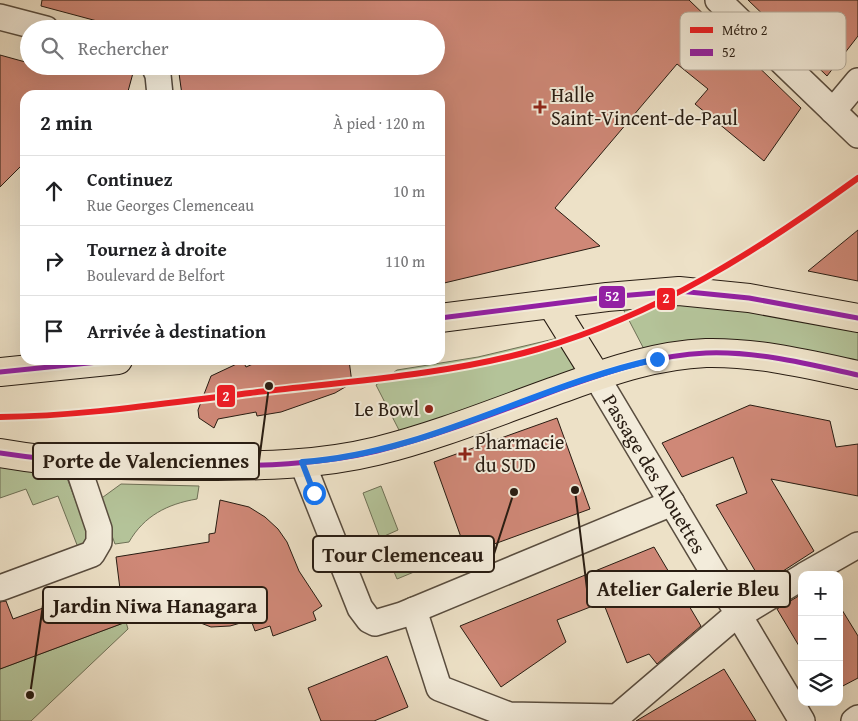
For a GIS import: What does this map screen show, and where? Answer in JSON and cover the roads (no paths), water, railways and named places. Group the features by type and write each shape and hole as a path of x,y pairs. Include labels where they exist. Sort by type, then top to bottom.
{"main road":[{"path":"445,317 644,293 701,291 858,318"},
{"name":"Passage des Alouettes","path":"552,305 596,376"},
{"path":"0,453 77,464 114,466 257,466 302,462 355,456 401,444 596,376 657,359 703,353 730,353 769,357 858,375"},
{"path":"0,372 69,365"}],"street":[{"path":"718,0 730,12"},
{"path":"0,17 20,22"},
{"path":"791,70 858,135"},
{"path":"156,75 159,90"},
{"path":"833,111 858,81"},
{"name":"Passage des Alouettes","path":"596,376 802,721"},
{"path":"302,462 365,614 374,623 380,623 414,610 672,503"},
{"path":"0,588 92,554 99,542 99,529 77,464"},
{"path":"813,571 858,545"},
{"path":"414,610 439,688 509,715 617,717 739,615 798,579"},
{"path":"854,721 858,718"}],"metro line":[{"name":"2","path":"0,417 94,412 395,377 504,358 538,349 582,335 624,318 706,278 745,255 858,178"}],"place":[{"name":"Halle Saint-Vincent-de-Paul","path":"540,107"},
{"name":"Porte de Valenciennes","path":"269,386"},
{"name":"Le Bowl","path":"429,409"},
{"name":"Pharmacie du SUD","path":"465,454"},
{"name":"Atelier Galerie Bleu","path":"575,490"},
{"name":"Tour Clemenceau","path":"514,492"},
{"name":"Jardin Niwa Hanagara","path":"30,695"}]}
